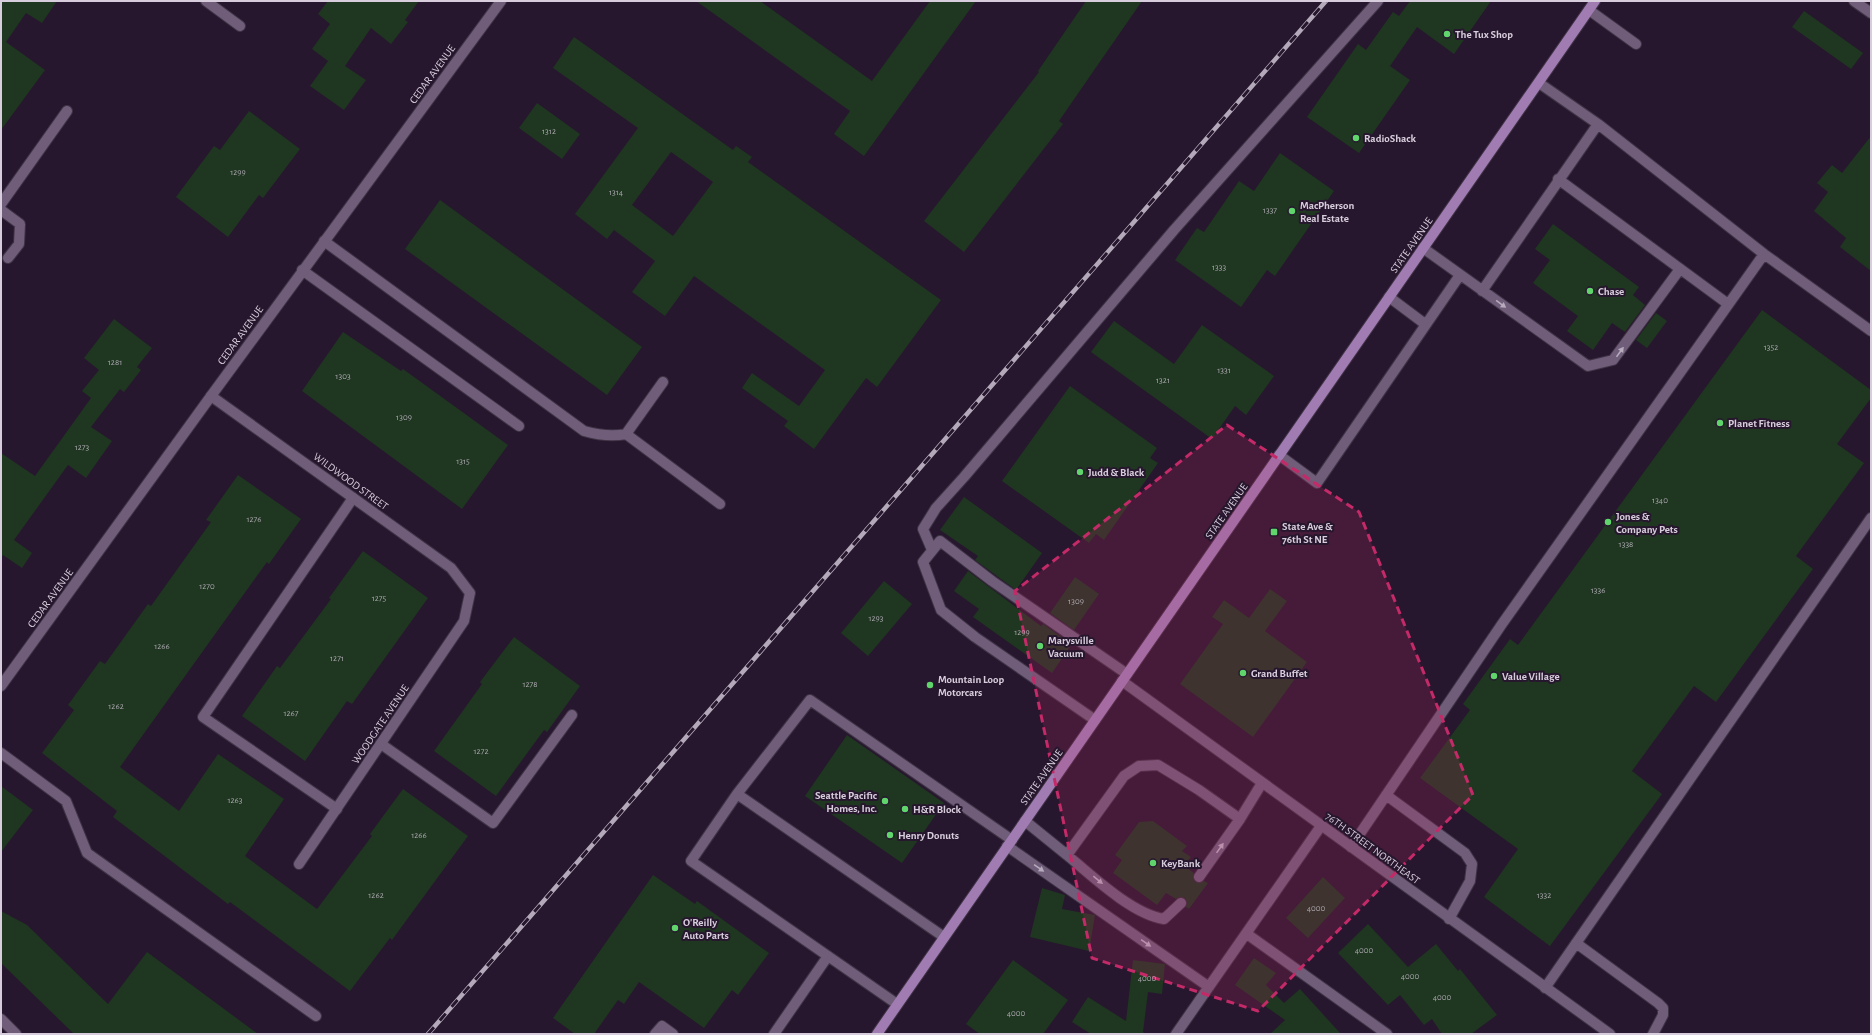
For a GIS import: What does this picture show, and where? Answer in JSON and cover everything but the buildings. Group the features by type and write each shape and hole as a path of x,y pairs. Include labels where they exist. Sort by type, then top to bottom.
{"main road":[{"name":"STATE AVENUE","path":"877,1034 1596,1"}],"street":[{"path":"206,1 240,26"},
{"name":"CEDAR AVENUE","path":"1,686 210,396 501,1"},
{"path":"1095,720 975,637 941,610 923,562 932,550 923,530 936,508 1174,230 1378,1"},
{"path":"1854,1 1871,13"},
{"path":"1589,10 1636,44"},
{"path":"1539,83 1598,124 1764,254 1871,331"},
{"path":"1,204 67,111"},
{"path":"1482,291 1598,124"},
{"path":"1558,180 1728,304"},
{"path":"1,210 20,224 18,244 8,258"},
{"path":"324,241 584,431 599,435 616,436 626,434 662,382"},
{"path":"1423,248 1588,366 1613,360 1680,269"},
{"path":"1351,847 1502,624 1764,254"},
{"path":"302,270 519,426"},
{"path":"1279,455 1317,483 1460,274"},
{"path":"1389,297 1425,324"},
{"name":"WILDWOOD STREET","path":"210,396 451,568 470,593"},
{"path":"626,434 720,504"},
{"path":"337,809 203,718 353,498"},
{"path":"1545,988 1871,518"},
{"name":"76TH STREET NORTHEAST","path":"932,550 940,541 1125,678 1262,783 1610,1034"},
{"name":"WOODGATE AVENUE","path":"299,864 464,621 470,593"},
{"path":"897,1004 691,861 737,794 810,700 1209,987"},
{"path":"381,744 493,823 572,715"},
{"path":"1,753 66,801 87,854 316,1016"},
{"path":"1067,856 1124,776 1138,766 1158,765 1199,790 1240,819"},
{"path":"1199,877 1240,819 1262,783"},
{"path":"737,794 944,937"},
{"path":"1386,795 1465,853 1472,864 1470,881 1449,919"},
{"path":"1025,821 1106,887 1141,912 1152,917 1164,918 1181,903"},
{"path":"1176,1034 1321,826"},
{"path":"1247,934 1387,1034"},
{"path":"1576,943 1663,1008 1662,1015 1653,1034"},
{"path":"774,1034 828,956"},
{"path":"1,1019 16,1034"},
{"path":"656,1034 662,1026 673,1034"}],"highlighted area":[{"path":"1227,425 1359,512 1473,795 1258,1011 1092,958 1015,591"}],"railway":[{"path":"428,1034 1326,1"}],"place":[{"name":"The Tux Shop","path":"1447,34"},
{"name":"RadioShack","path":"1356,138"},
{"name":"MacPherson Real Estate","path":"1292,211"},
{"name":"Chase","path":"1590,291"},
{"name":"Planet Fitness","path":"1720,423"},
{"name":"Judd & Black","path":"1080,472"},
{"name":"Jones & Company Pets","path":"1608,522"},
{"name":"State Ave & 76th St NE","path":"1274,532"},
{"name":"Marysville Vacuum","path":"1040,646"},
{"name":"Grand Buffet","path":"1243,673"},
{"name":"Value Village","path":"1494,676"},
{"name":"Mountain Loop Motorcars","path":"930,685"},
{"name":"Seattle Pacific Homes, Inc.","path":"885,801"},
{"name":"H&R Block","path":"905,809"},
{"name":"Henry Donuts","path":"890,835"},
{"name":"KeyBank","path":"1153,863"},
{"name":"O'Reilly Auto Parts","path":"675,928"}]}
